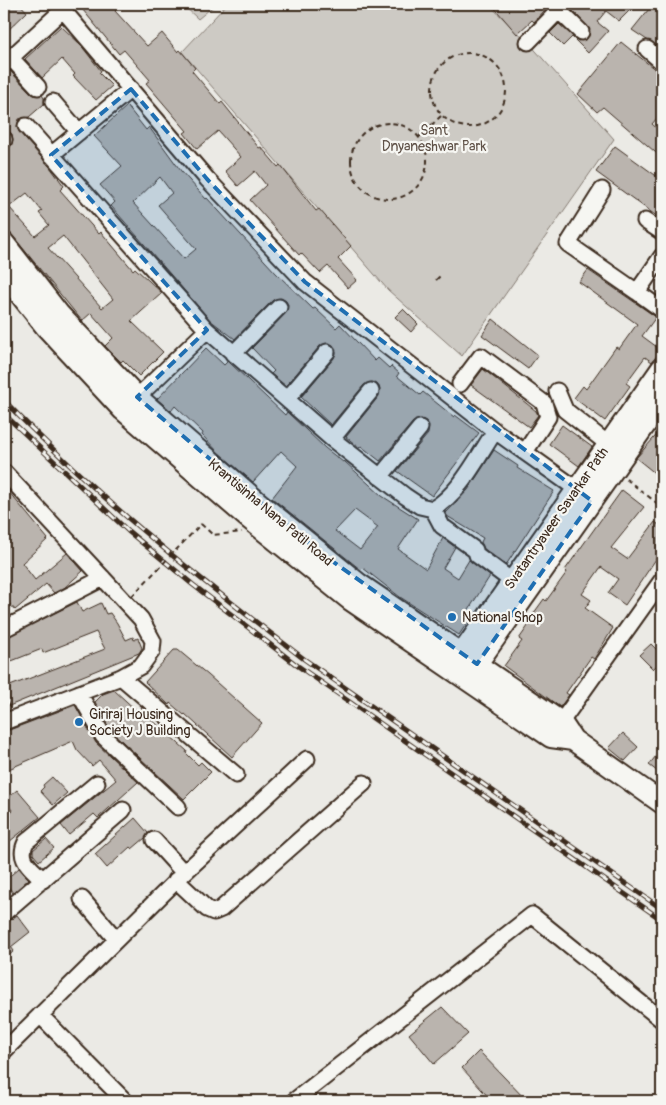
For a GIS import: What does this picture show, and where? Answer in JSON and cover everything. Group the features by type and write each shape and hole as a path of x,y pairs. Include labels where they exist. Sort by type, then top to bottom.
{"main road":[{"name":"Krantisinha Nana Patil Road","path":"4,244 130,404 464,666 551,737 573,740"},
{"name":"Krantisinha Nana Patil Road","path":"4,274 46,327 257,525 349,599 562,722 573,740 662,803"},
{"name":"Svatantryaveer Savarkar Path","path":"464,666 512,581 662,368"},
{"name":"Svatantryaveer Savarkar Path","path":"464,666 592,501 662,401"}],"street":[{"path":"528,42 559,6 581,32"},
{"path":"38,87 7,61 66,7 130,88 207,179 305,282 495,431 592,501"},
{"path":"646,50 662,62"},
{"path":"51,156 130,88"},
{"path":"53,102 79,132"},
{"path":"26,126 207,330 332,439 420,506 432,508 453,493 495,431"},
{"path":"602,190 568,244 662,310"},
{"path":"645,221 662,232"},
{"path":"637,292 662,256"},
{"path":"233,354 279,307"},
{"path":"130,404 207,330"},
{"path":"287,399 327,352"},
{"path":"460,384 481,356 544,403 548,417 525,452"},
{"path":"332,439 371,391"},
{"path":"557,391 565,410 608,444"},
{"path":"380,477 420,428"},
{"path":"4,472 141,619 153,641 152,650 141,666 121,677 4,722"},
{"path":"432,508 442,526 512,581"},
{"path":"5,627 103,578"},
{"path":"562,722 662,580"},
{"path":"121,677 236,775"},
{"path":"79,693 103,736 178,807"},
{"path":"4,1051 180,876 308,759"},
{"path":"43,880 23,857 22,851 26,842 97,783"},
{"path":"154,840 207,909 214,912 221,909 364,783"},
{"path":"4,913 123,810"},
{"path":"82,899 116,938"},
{"path":"294,1101 532,915 662,1020"},
{"path":"40,1015 125,1101"}],"path":[{"path":"471,53 488,58 498,66 504,77 506,90 504,102 494,118 477,127 464,128 452,124 441,116 434,106 431,94 432,82 436,71 444,62 454,56 471,53"},
{"path":"418,138 441,116"},
{"path":"380,123 393,123 404,126 418,138 426,154 426,167 422,178 415,188 405,195 393,199 380,198 368,193 359,184 353,173 350,160 352,148 368,128 380,123"},
{"path":"436,280 442,274"},
{"path":"614,470 662,507"},
{"path":"132,596 201,524 213,535 251,531 257,525"}],"highlighted area":[{"path":"131,89 207,179 305,282 592,501 477,664 318,551 137,397 207,330 51,155"}],"green space":[{"path":"182,4 216,4 198,19"},
{"name":"Sant Dnyaneshwar Park","path":"227,4 488,4 528,42 614,139 462,356 388,290 182,52"}],"building":[{"path":"4,4 20,4 27,12 4,34"},
{"path":"78,4 112,4 117,9 115,11 147,46 162,33 178,52 180,50 195,68 192,71 220,104 222,102 259,148 261,147 278,167 280,165 316,211 319,209 351,246 338,259 357,280 348,288 328,266 320,273 301,253 299,255 250,200 266,185 255,171 238,186 225,171 241,157 218,131 197,149 184,133 187,131 146,83 150,80 124,50 119,54"},
{"path":"491,4 543,4 545,10 534,22 532,20 517,34"},
{"path":"578,4 636,4 619,21 606,11 597,22 608,31 588,53 572,37 563,46 550,33 559,24 578,41 587,39 590,29 572,10"},
{"path":"653,4 662,4 662,50 632,30"},
{"path":"61,26 80,44 101,71 99,73 112,86 96,100 73,76 75,74 62,59 42,78 25,59"},
{"path":"621,42 662,75 662,112 652,124 662,133 662,158 603,107 597,112 578,94"},
{"path":"10,71 32,94 42,95 44,98 44,104 29,117 19,119 17,127 19,132 64,186 60,190 99,234 101,232 133,270 135,268 162,293 131,321 163,352 139,376 105,346 113,338 91,313 82,321 13,236 4,229 4,149 9,148 13,140 12,134 4,130 4,77","holes":["27,193 42,211 39,213 49,225 35,236 9,207","63,236 113,299 102,308 48,248"]},
{"path":"127,106 146,130 149,127 181,171 206,199 313,309 315,308 336,328 340,324 375,361 378,358 389,368 391,366 399,373 397,376 420,395 423,392 454,417 455,415 479,433 432,496 397,471 428,434 429,425 426,421 421,419 413,422 380,461 346,437 379,396 380,388 377,384 372,382 364,385 331,425 301,397 334,358 336,353 333,345 328,343 320,346 286,386 271,374 274,371 252,348 286,313 288,305 286,301 281,298 273,300 235,339 210,320 111,206 115,202 100,185 122,166 94,136","holes":["160,177 172,193 158,205 196,249 184,259 133,203"]},
{"path":"615,146 662,180 662,220 596,172"},
{"path":"588,270 656,317 642,336 661,350 652,362 645,357 626,383 630,386 605,421 574,398 583,386 586,389 616,347 619,349 637,324 579,282"},
{"path":"403,309 418,324 411,332 395,317"},
{"path":"493,319 538,355 528,369 482,335"},
{"path":"206,348 224,365 228,361 285,415 287,412 325,448 344,461 382,496 418,519 398,549 426,569 443,538 455,547 443,568 458,578 469,560 490,576 466,614 471,617 459,635 400,597 363,568 361,570 272,498 297,466 281,451 253,482 219,453 202,435 203,433 175,406 171,411 157,399","holes":["355,510 378,527 360,550 335,531"]},
{"path":"483,369 536,411 538,415 529,427 471,385"},
{"path":"562,425 592,447 579,466 549,444"},
{"path":"662,429 662,479 636,458"},
{"path":"494,450 518,466 517,468 554,491 506,565 484,549 481,542 483,538 447,516 446,513 468,490"},
{"path":"4,486 48,539 22,563 35,580 67,553 83,571 64,588 54,593 46,584 15,610 4,597"},
{"path":"622,490 644,507 611,548 627,559 655,522 662,527 662,559 658,556 625,605 608,593 618,579 601,567 582,594 591,600 585,608 613,628 594,659 591,657 566,693 569,695 560,707 504,666 522,641 519,639 533,619 531,617 544,599 546,601 567,572 565,570"},
{"path":"77,602 82,612 101,603 106,614 110,613 117,623 126,640 133,637 134,640 138,638 142,648 139,653 9,706 4,693 8,692 7,689 10,686 105,649 96,632 43,653 42,649 4,664 4,638"},
{"path":"651,644 662,655 662,660 653,669 639,655"},
{"path":"174,650 178,650 262,723 232,757 185,714 170,703 169,705 145,682"},
{"path":"114,690 138,712 142,707 152,716 150,718 187,751 186,753 198,765 201,762 211,772 184,799 110,730 95,702 103,694"},
{"path":"75,705 96,743 138,782 98,818 94,814 69,835 61,825 116,780 99,760 92,766 77,750 73,741 4,771 4,732"},
{"path":"623,733 638,747 625,761 609,748"},
{"path":"662,748 662,775 649,765"},
{"path":"52,777 67,793 53,805 40,791 44,787 43,785"},
{"path":"17,790 40,817 4,846 4,819 13,811 4,801"},
{"path":"135,818 148,833 145,838 132,849 130,847 107,868 95,854"},
{"path":"46,839 54,848 39,861 33,854 33,850"},
{"path":"19,868 29,879 13,893 4,881"},
{"path":"17,915 30,932 11,947 14,951 4,960 4,925"},
{"path":"442,1007 468,1034 434,1064 409,1034"},
{"path":"479,1051 527,1101 492,1101 462,1068"}],"railway":[{"path":"4,400 55,451 115,506 177,559 304,659 662,909"},
{"path":"4,414 128,531 192,584 298,666 662,920"}],"place":[{"name":"National Shop","path":"452,617"},
{"name":"Giriraj Housing Society J Building","path":"79,722"}]}
